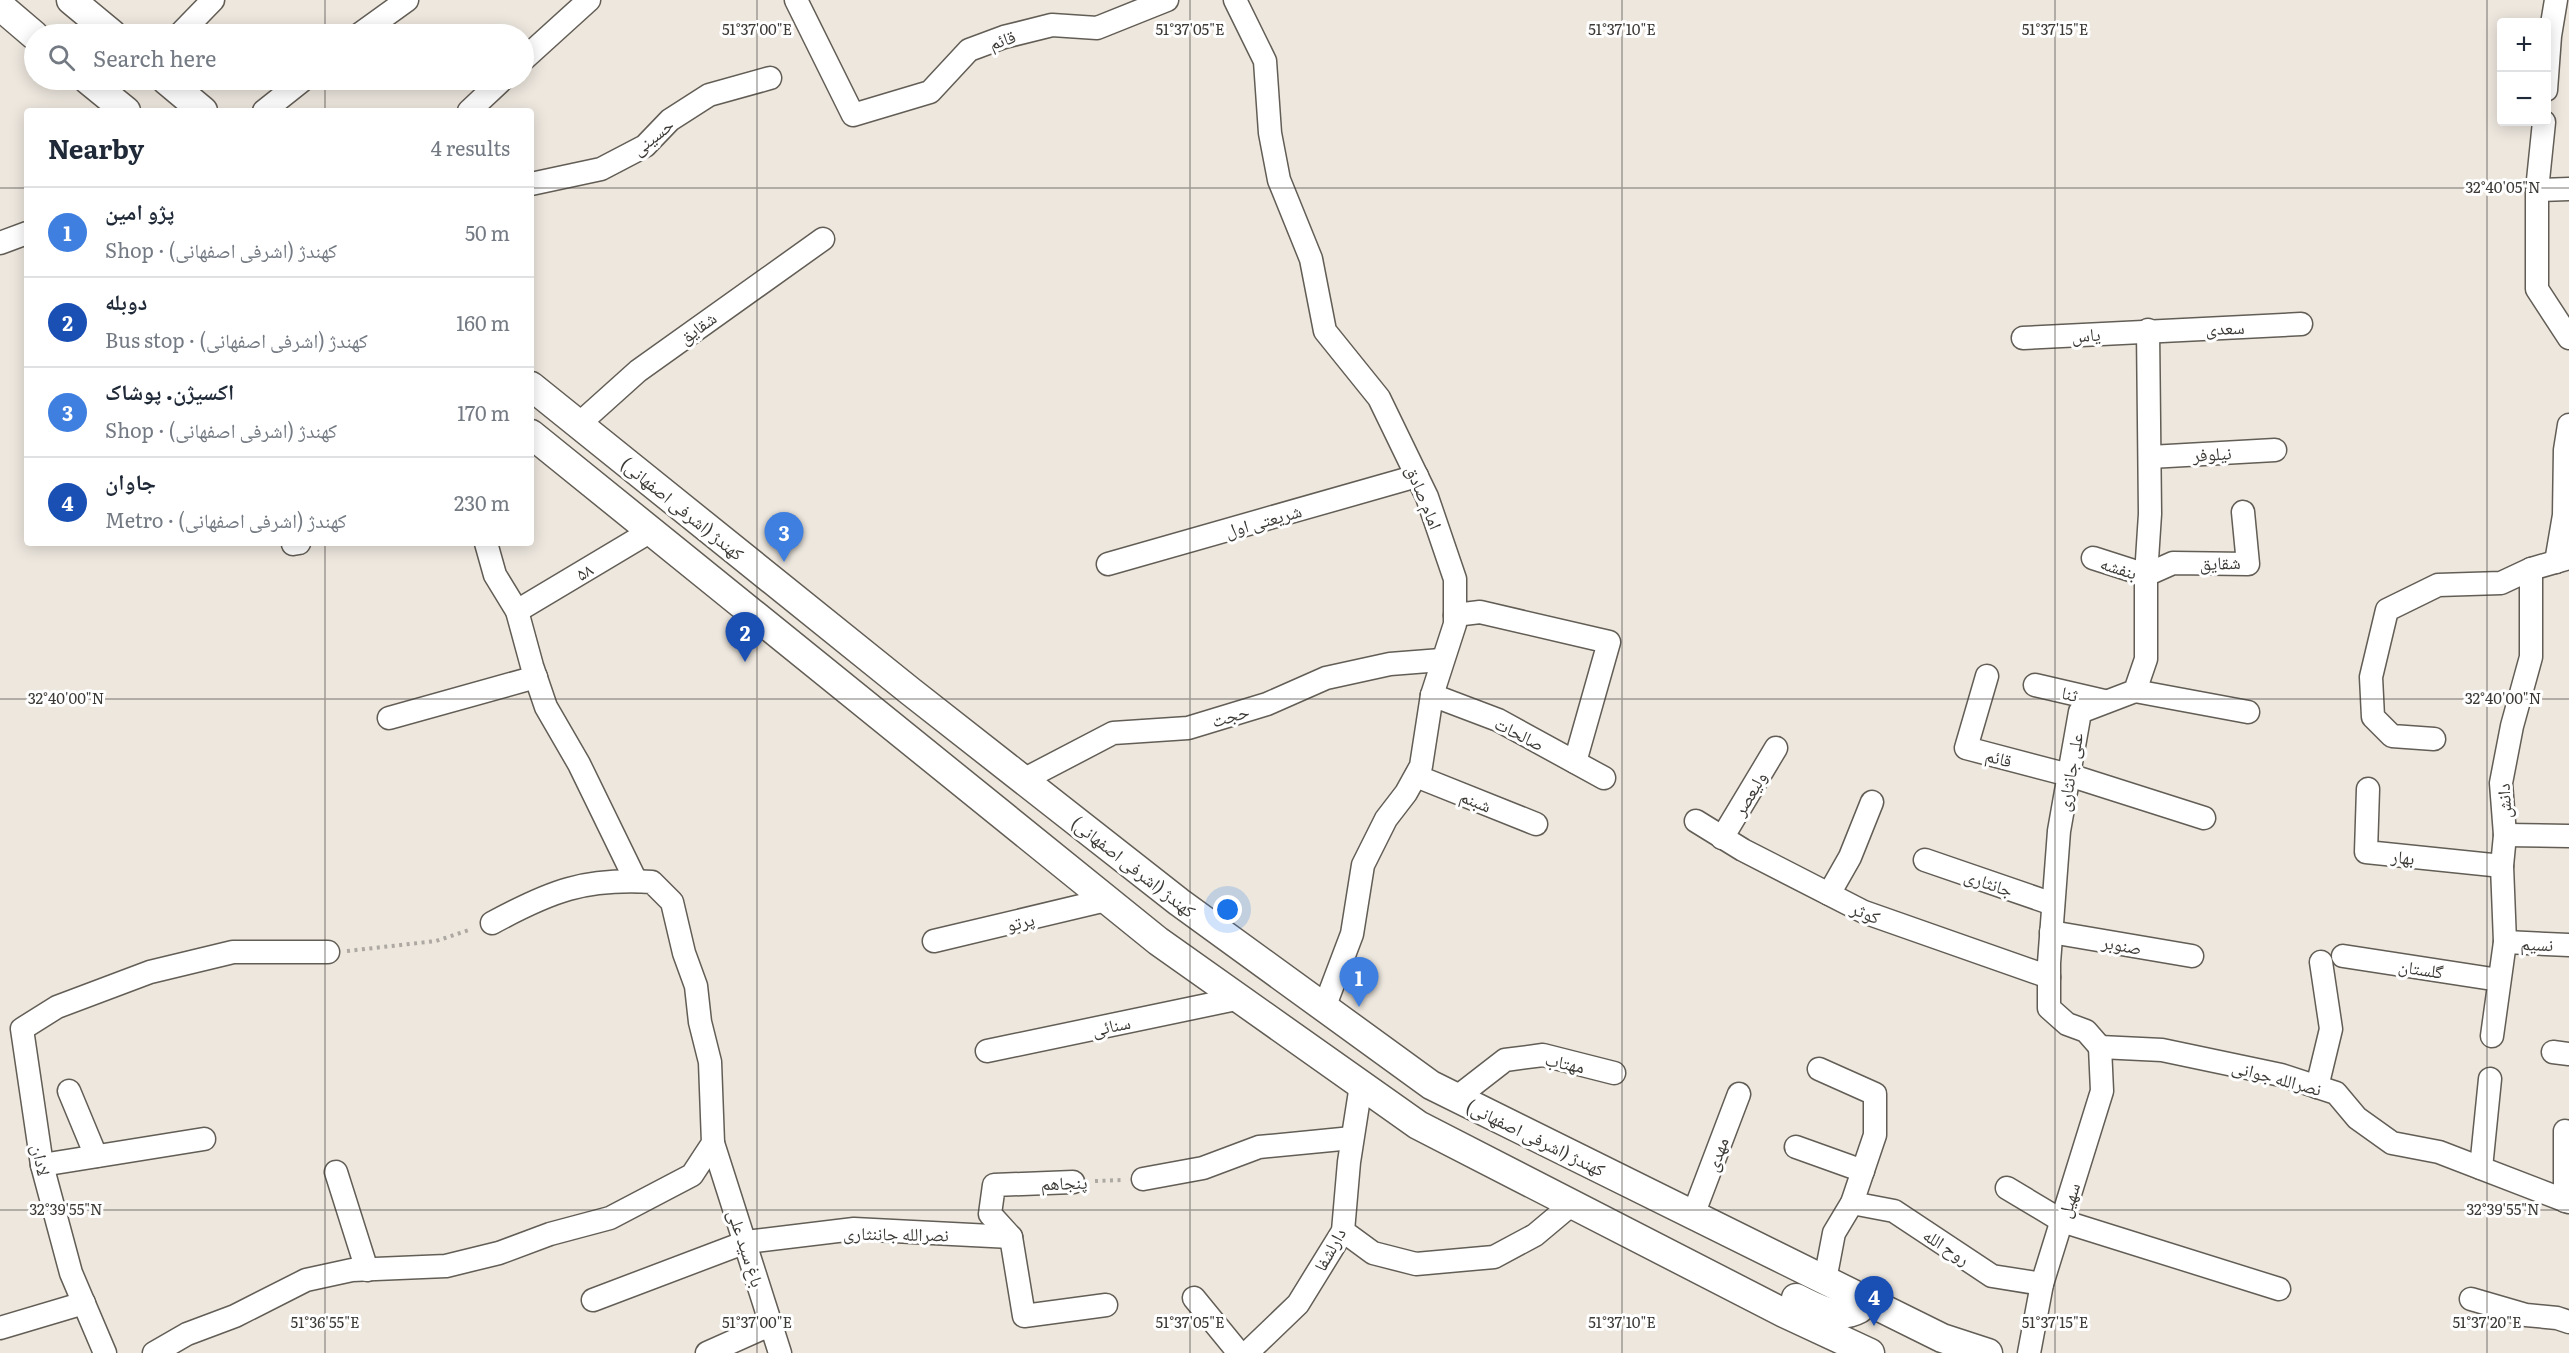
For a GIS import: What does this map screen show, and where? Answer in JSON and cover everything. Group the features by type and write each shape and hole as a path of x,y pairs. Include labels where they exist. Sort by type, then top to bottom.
{"main road":[{"path":"71,0 100,24"},
{"path":"0,6 24,26"},
{"path":"100,90 122,108"},
{"path":"178,90 199,108"},
{"name":"کهندژ (اشرفی اصفهانی)","path":"534,388 1179,902 1431,1085 1941,1338 1988,1353"},
{"name":"کهندژ (اشرفی اصفهانی)","path":"534,436 1106,900 1236,999 1418,1125 1784,1313 1870,1353"},
{"path":"738,600 763,573"},
{"path":"1670,1255 1690,1251 1827,1313 1852,1313 1859,1309 1861,1297"}],"street":[{"path":"190,24 213,0"},
{"path":"374,24 407,0"},
{"path":"534,50 589,0"},
{"name":"قائم","path":"796,0 853,115 930,93 969,50 1004,37 1052,25 1097,28 1167,0"},
{"name":"امام صادق","path":"1235,0 1265,61 1270,133 1279,180 1311,259 1325,331 1379,398 1417,476 1455,579 1455,624 1441,660 1432,695 1421,766 1406,793 1386,819 1363,865 1352,934 1324,1008"},
{"path":"2548,72 2550,36 2556,0"},
{"name":"حسینی","path":"534,183 600,169 645,146 670,120 710,95 770,78"},
{"path":"268,108 290,90"},
{"path":"472,108 491,90"},
{"path":"2544,126 2537,190 2537,289 2569,338"},
{"path":"2537,190 2569,189"},
{"path":"0,243 24,234"},
{"name":"شقایق","path":"579,424 638,371 822,239"},
{"name":"سعدی","path":"2148,330 2301,324"},
{"path":"2148,330 2150,514 2146,575 2146,659 2135,691 2248,712"},
{"name":"یاس","path":"2023,338 2148,330"},
{"path":"2434,739 2392,736 2373,717 2371,677 2387,610 2438,585 2501,583 2531,569 2562,560 2565,450 2569,425"},
{"name":"نیلوفر","path":"2150,457 2275,450"},
{"name":"شریعتی اول","path":"1108,564 1417,476"},
{"name":"شقایق","path":"2146,575 2174,563 2248,564 2243,513"},
{"name":"۵۸","path":"517,612 651,531"},
{"path":"487,546 495,575 517,612 546,707 579,764 636,881 614,880 564,889 533,901 492,922"},
{"name":"بنفشه","path":"2093,558 2146,575"},
{"name":"دانش","path":"2492,1036 2505,942 2502,866 2505,835 2501,783 2512,726 2531,657 2531,569"},
{"path":"1455,615 1480,612 1609,642 1575,762"},
{"name":"حجت","path":"1023,780 1113,733 1188,728 1266,704 1326,678 1390,664 1441,660"},
{"name":"قائم","path":"1987,676 1966,748 2069,775"},
{"path":"389,718 536,677"},
{"name":"ثنا","path":"2035,685 2104,701"},
{"name":"علی جانثاری","path":"2100,1047 2086,1031 2067,1024 2049,1008 2051,932 2059,831 2080,712 2135,691"},
{"name":"صالحات","path":"1432,695 1498,720 1604,778"},
{"name":"ولیعصر","path":"1722,837 1776,748"},
{"path":"2069,775 2204,818"},
{"name":"شبنم","path":"1416,776 1536,824"},
{"name":"بهار","path":"2368,789 2366,852 2502,866"},
{"path":"1828,894 1850,857 1872,802"},
{"name":"کوثر","path":"1696,820 1722,837 1864,912 2049,977"},
{"path":"2505,835 2569,836"},
{"name":"جانثاری","path":"1925,860 2053,904"},
{"name":"باغ سید علی","path":"636,881 652,882 672,902 684,953 696,986 700,1022 710,1062 713,1143 780,1353"},
{"name":"پرتو","path":"934,941 1106,900"},
{"name":"صنوبر","path":"2051,932 2192,956"},
{"name":"نسیم","path":"2505,942 2569,945"},
{"name":"لادان","path":"105,1353 71,1273 42,1165 22,1029 57,1007 150,972 233,952 328,952"},
{"name":"گلستان","path":"2317,1087 2331,1029 2332,959 2499,980"},
{"name":"سنائی","path":"987,1051 1236,999"},
{"name":"نصرالله جوانی","path":"2100,1047 2162,1050 2281,1075 2336,1093 2358,1118 2392,1143 2439,1152 2567,1202"},
{"name":"سهیل","path":"2029,1353 2042,1284 2102,1091 2100,1047"},
{"name":"مهتاب","path":"1456,1098 1505,1060 1543,1055 1614,1073"},
{"path":"1819,1069 1875,1094 1875,1135 1852,1203 1834,1233 1825,1280"},
{"path":"2481,1168 2490,1079"},
{"name":"دارلشفا","path":"1247,1353 1298,1304 1343,1231 1352,1138 1361,1085"},
{"path":"69,1092 96,1156"},
{"name":"مهدی","path":"1693,1215 1738,1094"},
{"path":"2565,1131 2567,1202"},
{"path":"1143,1179 1203,1168 1259,1148 1352,1138"},
{"path":"42,1165 204,1139"},
{"path":"154,1353 187,1334 235,1316 306,1280 367,1270 446,1266 499,1253 550,1234 610,1218 692,1175 713,1143"},
{"path":"1796,1148 1863,1171"},
{"path":"336,1172 367,1270"},
{"name":"پنجاهم","path":"1011,1236 990,1214 994,1185 1073,1182"},
{"path":"2007,1188 2062,1221 2279,1289"},
{"name":"روح الله","path":"1852,1203 1894,1211 1992,1276 2042,1284"},
{"path":"1343,1231 1373,1253 1416,1264 1494,1257 1535,1235 1572,1204"},
{"name":"نصرالله جاننثاری","path":"593,1300 746,1242 854,1229 1011,1236"},
{"path":"1011,1236 1024,1316 1106,1305"},
{"path":"1194,1298 1239,1353"},
{"path":"2470,1299 2526,1315 2557,1317 2569,1322"},
{"path":"0,1328 84,1303"},
{"path":"707,1353 772,1324"}],"path":[{"path":"328,952 436,941 492,922"},
{"name":"پنجاهم","path":"1073,1182 1143,1179"}],"place":[{"name":"اکسیژن. پوشاک","path":"784,562"},
{"name":"دوبله","path":"745,662"},
{"name":"پژو امین","path":"1359,1007"},
{"name":"جاوان","path":"1874,1326"}]}
